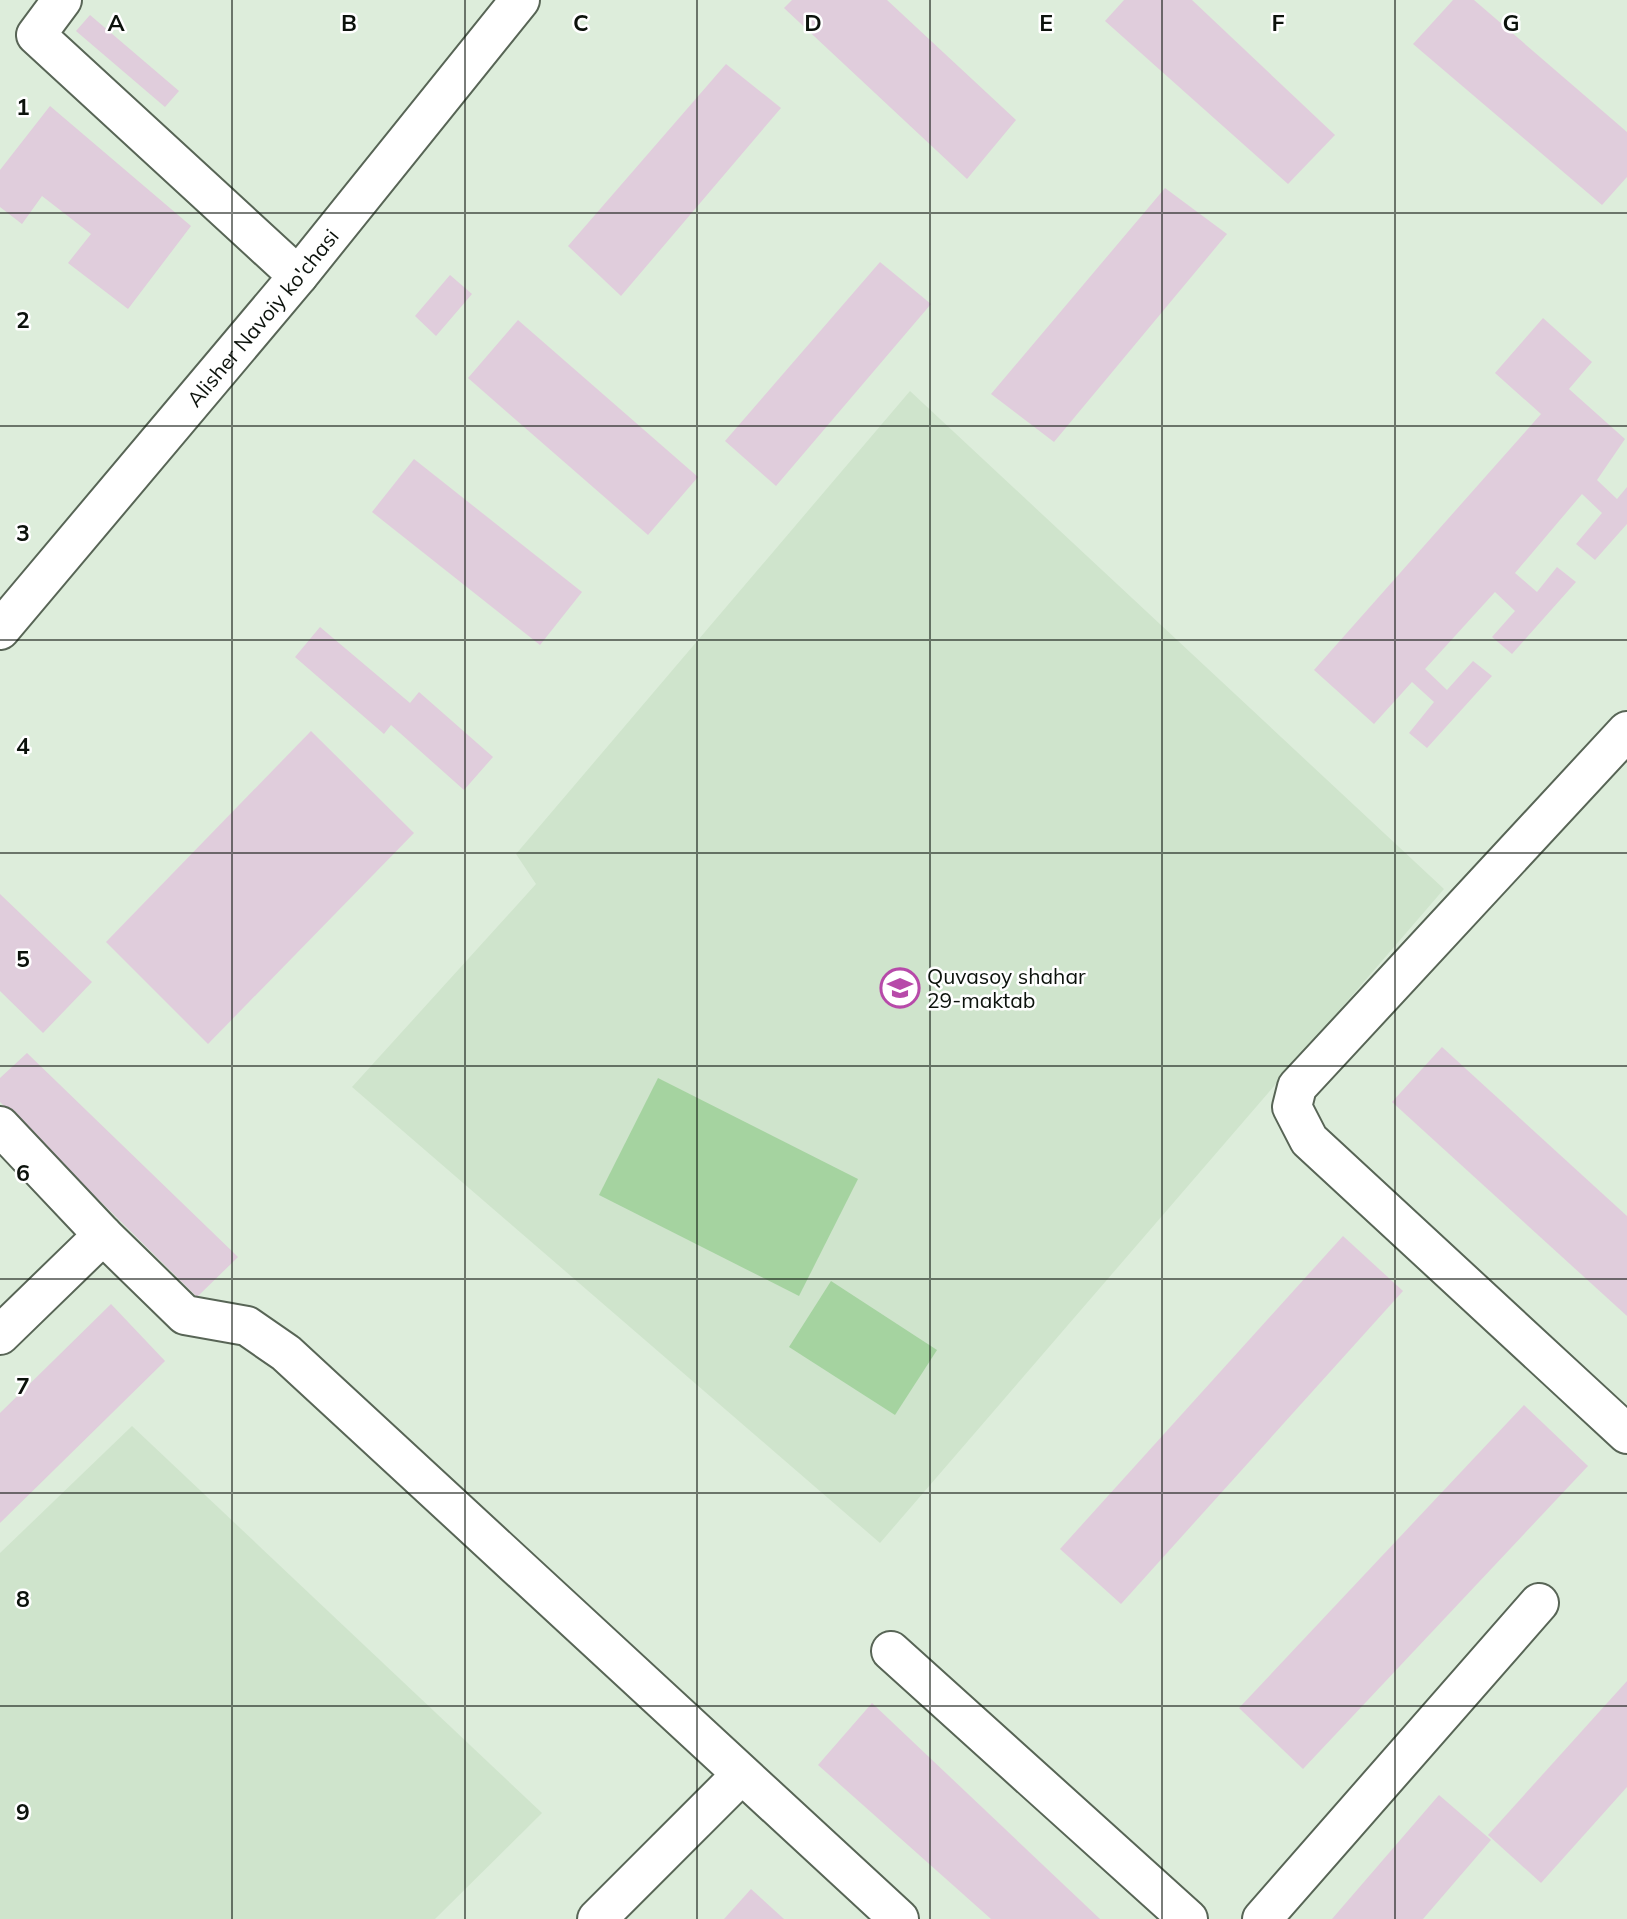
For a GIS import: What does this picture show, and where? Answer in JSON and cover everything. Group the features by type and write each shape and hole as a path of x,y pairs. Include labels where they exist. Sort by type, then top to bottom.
{"street":[{"path":"62,0 36,35 298,276"},
{"name":"Alisher Navoiy ko'chasi","path":"0,630 298,276 520,0"},
{"path":"1627,731 1297,1087 1292,1107 1309,1140 1627,1434"},
{"path":"0,1126 103,1235 185,1315 247,1326 286,1353 899,1919"},
{"path":"0,1335 103,1235"},
{"path":"1262,1919 1539,1602"},
{"path":"891,1651 1188,1919"},
{"path":"597,1919 741,1775"}],"shaded area":[{"name":"Quvasoy shahar 29-maktab","path":"910,391 1444,889 880,1543 352,1087 536,884 516,854"},
{"path":"132,1426 542,1813 435,1919 0,1919 0,1553"}],"green space":[{"path":"658,1078 858,1179 799,1296 599,1195"},
{"path":"831,1281 937,1350 895,1415 789,1347"}],"building":[{"path":"792,0 887,0 1016,120 967,179 784,8"},
{"path":"1124,0 1192,0 1335,135 1288,184 1105,21"},
{"path":"1453,0 1474,0 1627,132 1627,177 1602,205 1413,44"},
{"path":"90,15 179,91 165,107 76,31"},
{"path":"726,64 781,108 621,296 568,246"},
{"path":"50,106 191,226 128,309 68,263 91,234 42,196 22,224 0,207 0,170"},
{"path":"1165,188 1227,234 1054,442 991,394"},
{"path":"880,262 931,304 776,486 725,441"},
{"path":"450,275 472,294 436,336 415,316"},
{"path":"1543,318 1592,362 1569,389 1625,439 1597,480 1617,499 1627,487 1627,524 1595,560 1576,544 1602,513 1582,494 1515,573 1537,592 1557,567 1576,582 1512,654 1492,637 1515,611 1495,592 1425,669 1447,690 1473,661 1492,676 1427,748 1409,733 1434,702 1412,682 1374,724 1314,670 1541,414 1495,373"},
{"path":"518,320 698,477 648,535 468,378"},
{"path":"414,459 582,592 540,645 372,512"},
{"path":"320,627 410,703 419,692 493,757 464,790 391,725 384,734 295,657"},
{"path":"311,731 414,833 208,1044 106,942"},
{"path":"0,894 92,982 43,1033 0,991"},
{"path":"1442,1047 1627,1216 1627,1316 1392,1102"},
{"path":"27,1053 238,1257 197,1297 0,1102 0,1078"},
{"path":"1343,1236 1403,1291 1121,1604 1060,1549"},
{"path":"111,1304 165,1361 0,1523 0,1413"},
{"path":"1524,1405 1588,1466 1303,1769 1239,1708"},
{"path":"1627,1681 1627,1787 1541,1883 1488,1835"},
{"path":"872,1703 1100,1919 991,1919 818,1765"},
{"path":"1439,1795 1491,1840 1423,1919 1332,1919"},
{"path":"751,1889 784,1919 724,1919"}],"place":[{"name":"Quvasoy shahar 29-maktab","path":"900,988"}]}
